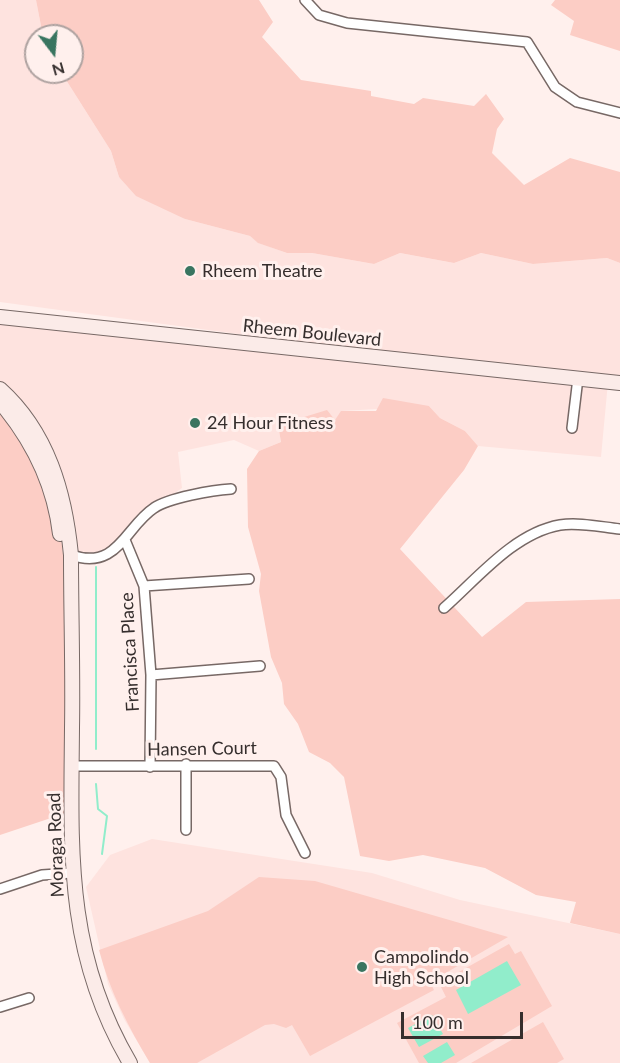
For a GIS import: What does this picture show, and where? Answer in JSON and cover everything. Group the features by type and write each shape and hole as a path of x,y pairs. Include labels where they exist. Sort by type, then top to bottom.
{"main road":[{"name":"Rheem Boulevard","path":"0,317 620,383"},
{"name":"Moraga Road","path":"0,389 30,423 45,448 67,513 71,555 72,873 80,935 88,968 118,1042 130,1063"},
{"name":"Moraga Road","path":"0,402 23,429 48,480 58,515 71,616"}],"street":[{"path":"305,0 319,15 347,23 527,42 555,87 577,102 620,113"},
{"path":"573,428 578,378"},
{"path":"71,555 80,558 104,555 125,540 154,508 210,490 231,489"},
{"path":"444,608 518,543 539,531 575,525 620,529"},
{"name":"Francisca Place","path":"125,540 144,586 151,675 150,766"},
{"path":"144,586 249,579"},
{"path":"151,675 260,666"},
{"path":"186,764 186,830"},
{"name":"Hansen Court","path":"72,766 274,765 281,777 286,815 305,853"},
{"path":"0,889 42,875 72,873"},
{"path":"0,1007 29,998"}],"shaded area":[{"path":"0,0 36,0 41,24 24,24 24,84 69,84 111,151 119,177 185,219 250,236 259,243 287,253 312,253 374,264 400,253 454,263 481,253 533,264 607,258 620,263 620,383 608,382 601,457 478,446 465,431 440,418 429,406 342,411 335,421 278,425 281,442 259,451 234,440 178,452 182,488 154,508 113,551 80,558 63,552 58,515 0,402 0,317 278,347 280,325 275,339 0,302"},
{"path":"36,0 259,0 273,22 262,37 301,80 371,91 371,96 414,104 423,98 474,106 486,94 504,119 497,129 492,153 524,185 570,158 620,172 620,263 607,258 533,264 481,253 454,263 400,253 374,264 312,253 287,253 258,243 250,236 185,219 136,196 119,177 111,151 69,84 84,84 84,24 41,24"},
{"path":"555,0 620,0 620,51 570,35 574,21 551,5"},
{"path":"383,398 429,406 440,418 465,431 478,446 464,470 400,549 482,637 526,602 620,599 620,934 570,923 576,902 536,895 485,868 423,855 389,861 360,856 344,777 330,763 309,752 298,724 284,704 282,683 271,657 259,591 261,574 248,527 247,469 259,451 281,442 278,425 327,410 335,420 341,411 376,411"},
{"path":"0,403 23,429 58,515 71,616 72,811 0,835"},
{"name":"Campolindo High School","path":"152,839 372,873 460,900 620,934 620,1063 150,1063 124,1019 108,984 86,887 110,855"},
{"path":"259,877 315,881 508,937 430,982 434,990 310,1056 292,1025 286,1028 274,1024 265,1025 197,1063 150,1063 120,1008 99,950 208,911"},
{"path":"509,944 515,954 521,951 552,1006 456,1063 419,1063 397,1023 446,997 439,983"},
{"path":"507,961 521,985 468,1014 456,990"},
{"path":"432,1015 443,1034 419,1047 408,1028"},
{"path":"543,1022 564,1059 557,1063 471,1063"},
{"path":"447,1042 455,1055 441,1063 428,1063 423,1056"}],"waterway":[{"path":"96,567 96,749"},
{"path":"96,784 98,809 107,816 102,854"}],"place":[{"name":"Rheem Theatre","path":"190,271"},
{"name":"24 Hour Fitness","path":"195,423"},
{"name":"Campolindo High School","path":"362,967"}]}
